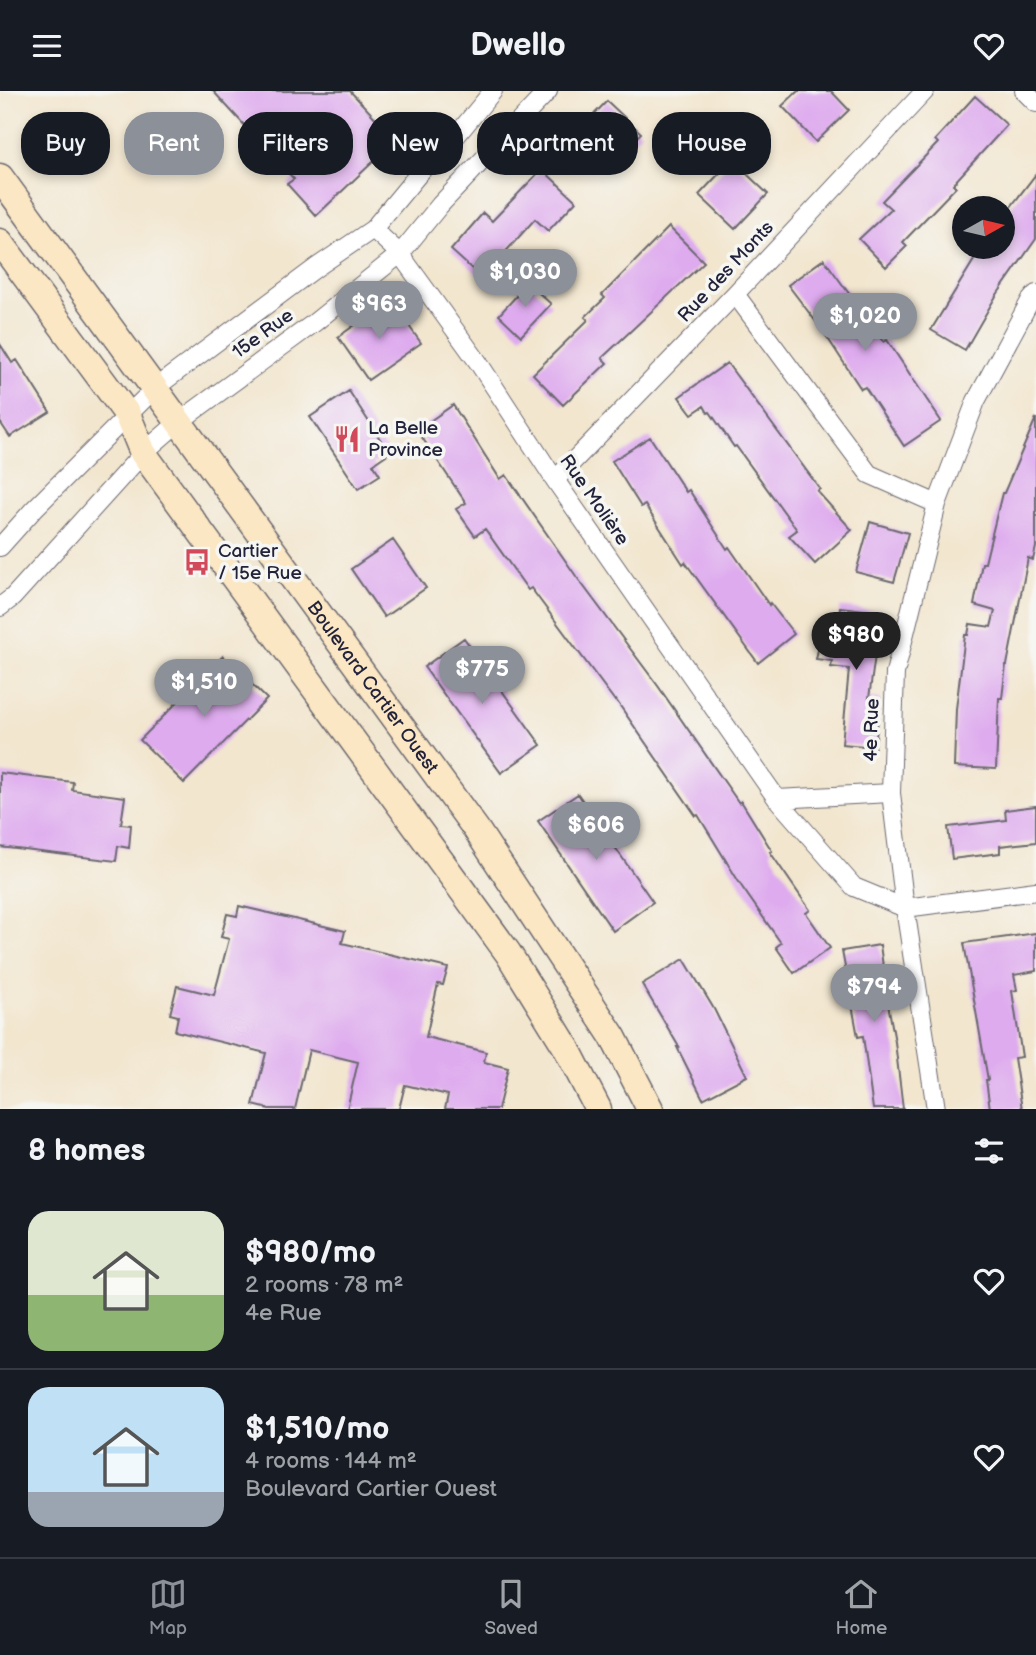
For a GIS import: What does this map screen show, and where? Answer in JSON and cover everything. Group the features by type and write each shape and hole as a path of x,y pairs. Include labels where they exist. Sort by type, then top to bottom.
{"street":[{"name":"15e Rue","path":"0,547 155,388 317,267 373,229 431,159 452,141 493,91"},
{"name":"15e Rue","path":"0,607 13,597 144,453 180,421 314,323 400,254 440,205 548,91"},
{"name":"Rue des Monts","path":"555,480 735,294 925,91"},
{"path":"1024,91 1036,103"},
{"name":"Boulevard Cartier Ouest","path":"0,177 483,840 613,1037 650,1109"},
{"name":"Rue Molière","path":"373,229 400,254 478,362 555,480 777,799 854,887 905,908 1036,891"},
{"path":"0,241 127,414 144,453 508,953 566,1047 598,1109"},
{"path":"735,294 869,474 937,504"},
{"name":"4e Rue","path":"936,1109 905,908 891,793 895,673 937,504 976,401 1036,294"},
{"path":"777,799 891,793"}],"building":[{"path":"213,91 350,91 370,112 367,112 367,168 316,216 287,184 294,179 290,175 353,175 353,112 238,112 238,118"},
{"path":"798,91 831,91 849,110 816,142 782,106"},
{"path":"975,96 1007,125 953,184 956,187 903,242 907,246 886,267 859,239 891,209 882,201 938,143 935,140"},
{"path":"607,101 619,112 596,112"},
{"path":"1036,174 1036,239 996,296 965,350 931,330 975,259 1015,259 1015,201"},
{"path":"536,175 548,175 576,201 548,231 535,219 482,278 451,250 483,213 492,221"},
{"path":"718,175 748,175 768,194 735,229 699,195"},
{"path":"669,227 704,262 602,358 607,363 563,405 533,374 588,320 585,317 605,298 602,295"},
{"path":"824,259 884,342 887,340 941,421 904,446 865,387 861,389 823,331 788,285"},
{"path":"528,283 551,304 521,336 499,315"},
{"path":"394,305 421,343 368,380 338,337 379,308 383,313"},
{"path":"0,344 12,363 17,360 50,412 10,437 0,422"},
{"path":"727,363 820,489 817,491 852,530 815,564 789,536 797,530 710,412 708,413 704,406 692,414 679,397"},
{"path":"349,391 389,453 373,464 380,475 358,489 310,417"},
{"path":"453,405 500,479 506,475 739,803 741,801 772,851 770,852 810,910 806,913 830,948 794,973 776,947 781,943 742,887 698,815 696,816 616,700 531,588 528,590 485,529 475,536 456,509 466,503 417,430"},
{"path":"1036,418 1036,547 1033,560 1028,558 1002,698 999,698 996,769 954,767 956,709 965,635 968,635 970,624 991,627 995,611 974,605 982,563 985,563 1002,493"},
{"path":"650,437 686,492 689,490 727,549 729,547 769,605 770,603 794,634 758,663 685,562 683,564 645,505 641,507 612,461"},
{"path":"870,522 908,533 894,582 856,572"},
{"path":"393,540 426,588 384,617 351,569"},
{"path":"840,607 881,612 869,698 880,699 875,747 842,744 849,669 831,667 832,661 816,659 820,640 835,642"},
{"path":"464,638 541,745 501,773 424,667"},
{"path":"223,656 267,699 184,783 140,740"},
{"path":"0,773 73,782 72,790 125,797 121,824 131,825 129,848 118,846 116,861 0,847"},
{"path":"578,794 653,902 613,931 538,821"},
{"path":"1036,806 1036,842 1000,846 1000,853 952,859 948,827 1006,820 1005,810"},
{"path":"239,906 345,931 342,943 448,968 443,985 438,984 426,1037 486,1052 484,1062 508,1068 498,1109 445,1109 448,1095 405,1085 399,1109 347,1109 358,1062 309,1050 295,1109 269,1109 253,1105 266,1053 175,1031 178,1016 170,1014 177,986 214,995 229,939 221,937 227,914 237,916"},
{"path":"1036,933 1036,971 1014,975 1017,990 1012,991 1022,1057 1014,1058 1022,1109 990,1109 988,1080 964,943"},
{"path":"880,945 903,1109 873,1109 863,1036 858,1037 842,951"},
{"path":"684,959 714,1009 747,1076 703,1099 679,1047 642,984"}],"place":[{"name":"La Belle Province","path":"347,439"},
{"name":"Cartier / 15e Rue","path":"197,562"}]}
